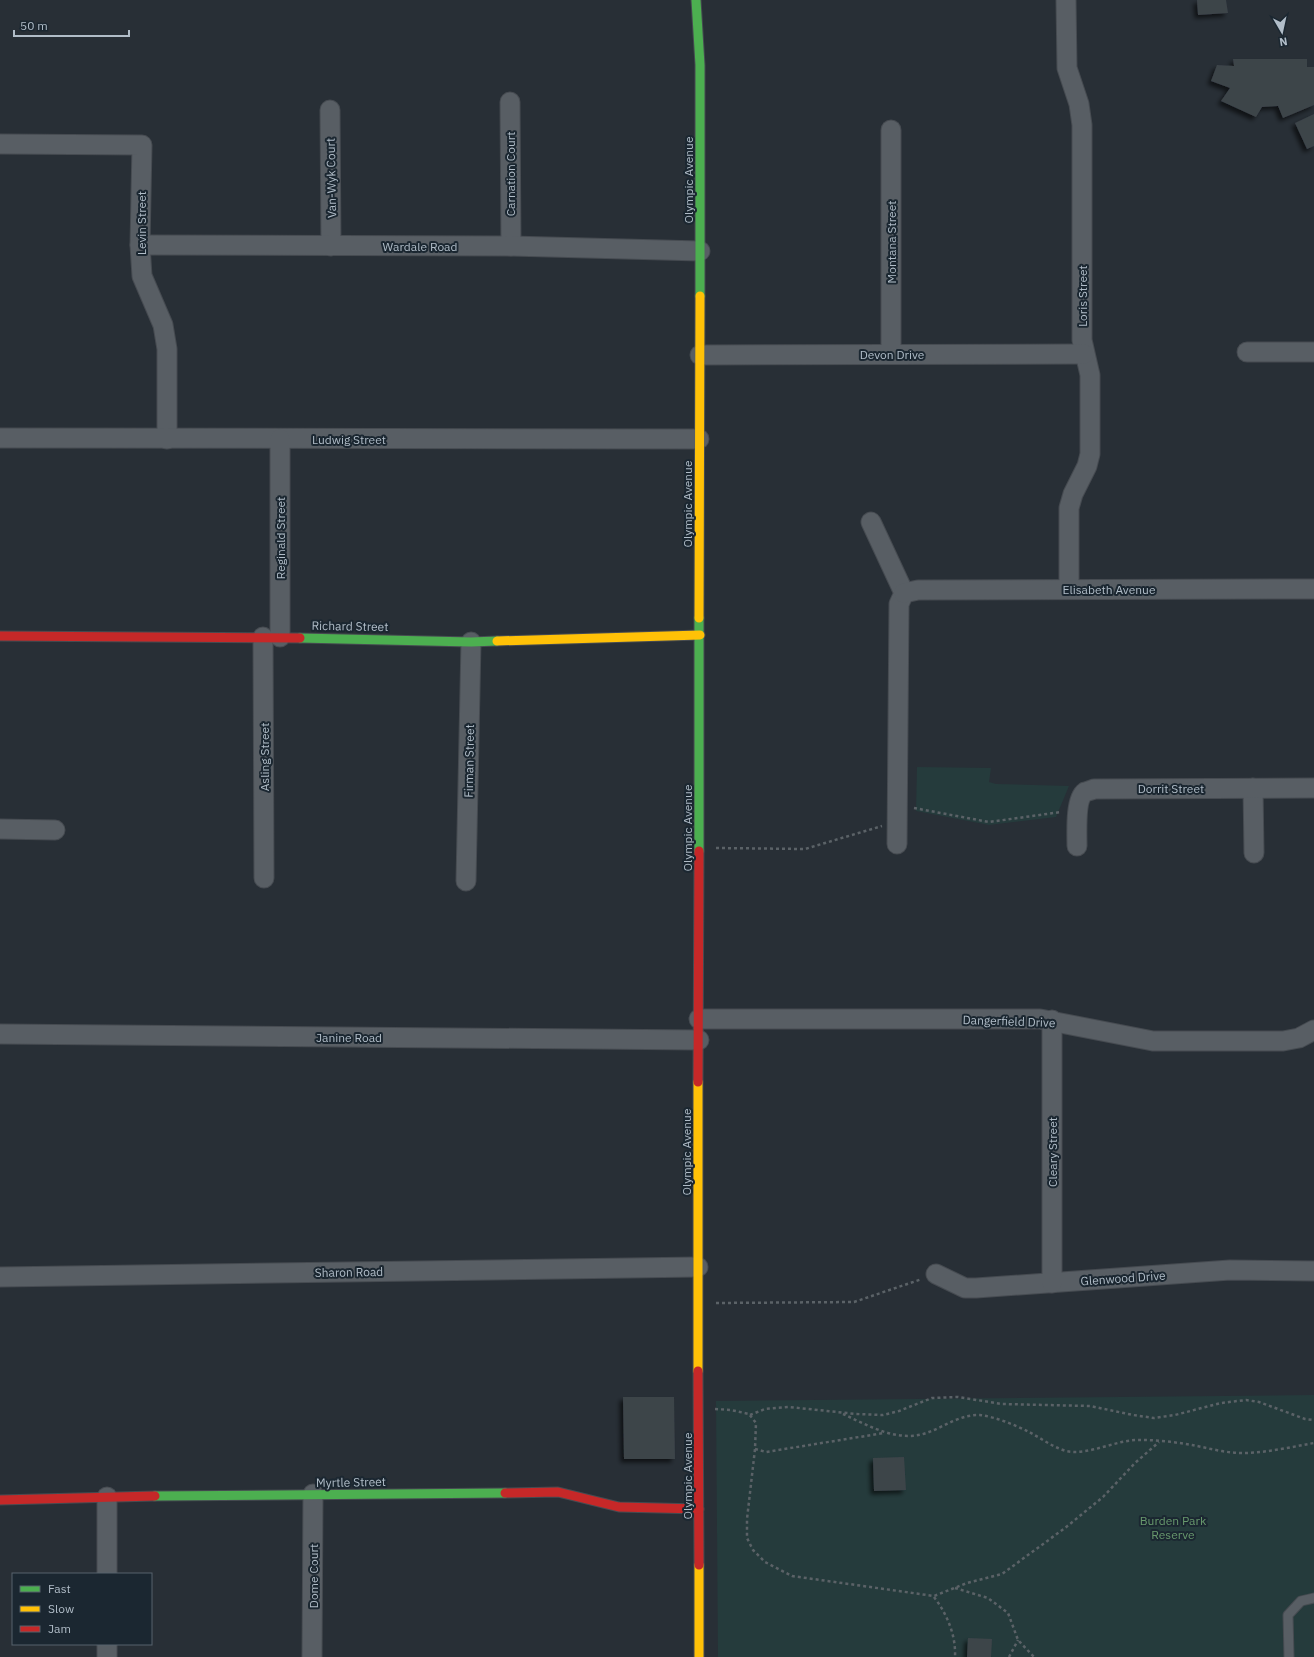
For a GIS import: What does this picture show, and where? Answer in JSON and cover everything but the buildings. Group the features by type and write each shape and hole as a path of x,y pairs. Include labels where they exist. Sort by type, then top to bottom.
{"street":[{"name":"Olympic Avenue","path":"696,0 700,65 698,1266 699,1657"},
{"name":"Loris Street","path":"1066,0 1067,68 1079,104 1082,125 1082,340 1090,376 1090,454 1087,466 1073,494 1069,508 1069,589"},
{"name":"Carnation Court","path":"510,102 511,246"},
{"name":"Van-Wyk Court","path":"330,110 331,246"},
{"name":"Montana Street","path":"891,130 891,354"},
{"name":"Levin Street","path":"0,144 142,145 140,245 142,276 163,325 168,349 167,439"},
{"name":"Wardale Road","path":"140,245 511,246 700,251"},
{"path":"1247,352 1314,352"},
{"name":"Devon Drive","path":"700,355 1084,354"},
{"name":"Ludwig Street","path":"0,438 699,439"},
{"name":"Reginald Street","path":"272,637 280,439"},
{"path":"871,522 904,592 900,604 897,844"},
{"name":"Elisabeth Avenue","path":"904,592 918,590 1314,589"},
{"name":"Richard Street","path":"0,636 272,637 471,642 700,635"},
{"name":"Asling Street","path":"264,878 272,637"},
{"name":"Firman Street","path":"466,881 471,642"},
{"name":"Dorrit Street","path":"1077,846 1078,810 1081,797 1085,792 1102,788 1314,788"},
{"path":"1253,788 1254,853"},
{"path":"0,829 55,830"},
{"name":"Dangerfield Drive","path":"699,1019 1040,1019 1052,1020 1158,1041 1282,1041 1299,1038 1314,1030"},
{"name":"Cleary Street","path":"1052,1020 1052,1283"},
{"name":"Janine Road","path":"0,1034 699,1040"},
{"name":"Sharon Road","path":"0,1277 698,1266"},
{"name":"Glenwood Drive","path":"936,1274 965,1288 1230,1270 1314,1270"},
{"name":"Myrtle Street","path":"0,1500 312,1494 558,1492 619,1507 699,1509"},
{"name":"Dome Court","path":"312,1494 312,1657"},
{"path":"107,1497 107,1573"},
{"path":"107,1645 107,1657"}],"lane":[{"path":"1289,1657 1288,1615 1300,1600 1314,1598"}],"path":[{"path":"699,848 805,848 915,816 914,808 989,822 1078,810"},
{"path":"698,1303 854,1302 936,1274"},
{"path":"699,1409 731,1410 750,1415 766,1410 788,1407 883,1415 899,1411 932,1398 958,1397 1002,1404 1090,1406 1154,1418 1221,1403 1246,1400 1259,1402 1305,1419 1314,1420"},
{"path":"841,1412 887,1433"},
{"path":"750,1415 756,1423 755,1449 747,1519 747,1538 753,1550 765,1562 792,1576 934,1596 967,1583 1002,1574 1065,1528 1098,1501 1159,1442"},
{"path":"755,1449 766,1452 862,1435 887,1433 912,1436 928,1433 964,1418 980,1415 996,1419 1029,1432 1052,1445 1067,1451 1076,1452 1097,1448 1115,1442 1139,1440 1191,1445 1242,1453 1314,1443"},
{"path":"955,1588 988,1598 1008,1613 1018,1640 1034,1657"},
{"path":"934,1596 942,1608 953,1634 956,1647 955,1657"},
{"path":"1009,1657 1018,1640"}],"green space":[{"path":"917,767 991,768 989,782 996,784 1069,786 1056,817 989,825 916,811"},
{"name":"Burden Park Reserve","path":"1314,1395 1314,1657 718,1657 716,1401"}],"traffic: fast":[{"path":"696,0 700,65 700,296"},
{"path":"699,618 699,851"},
{"path":"300,638 471,642 497,641"},
{"path":"155,1496 505,1493"}],"traffic: slow":[{"path":"699,618 700,296"},
{"path":"497,641 700,635"},
{"path":"698,1082 698,1371"},
{"path":"699,1565 699,1657"}],"traffic: jam":[{"path":"0,636 300,638"},
{"path":"698,1082 699,851"},
{"path":"698,1371 699,1565"},
{"path":"505,1493 558,1492 619,1507 699,1509"},
{"path":"0,1500 155,1496"}]}
